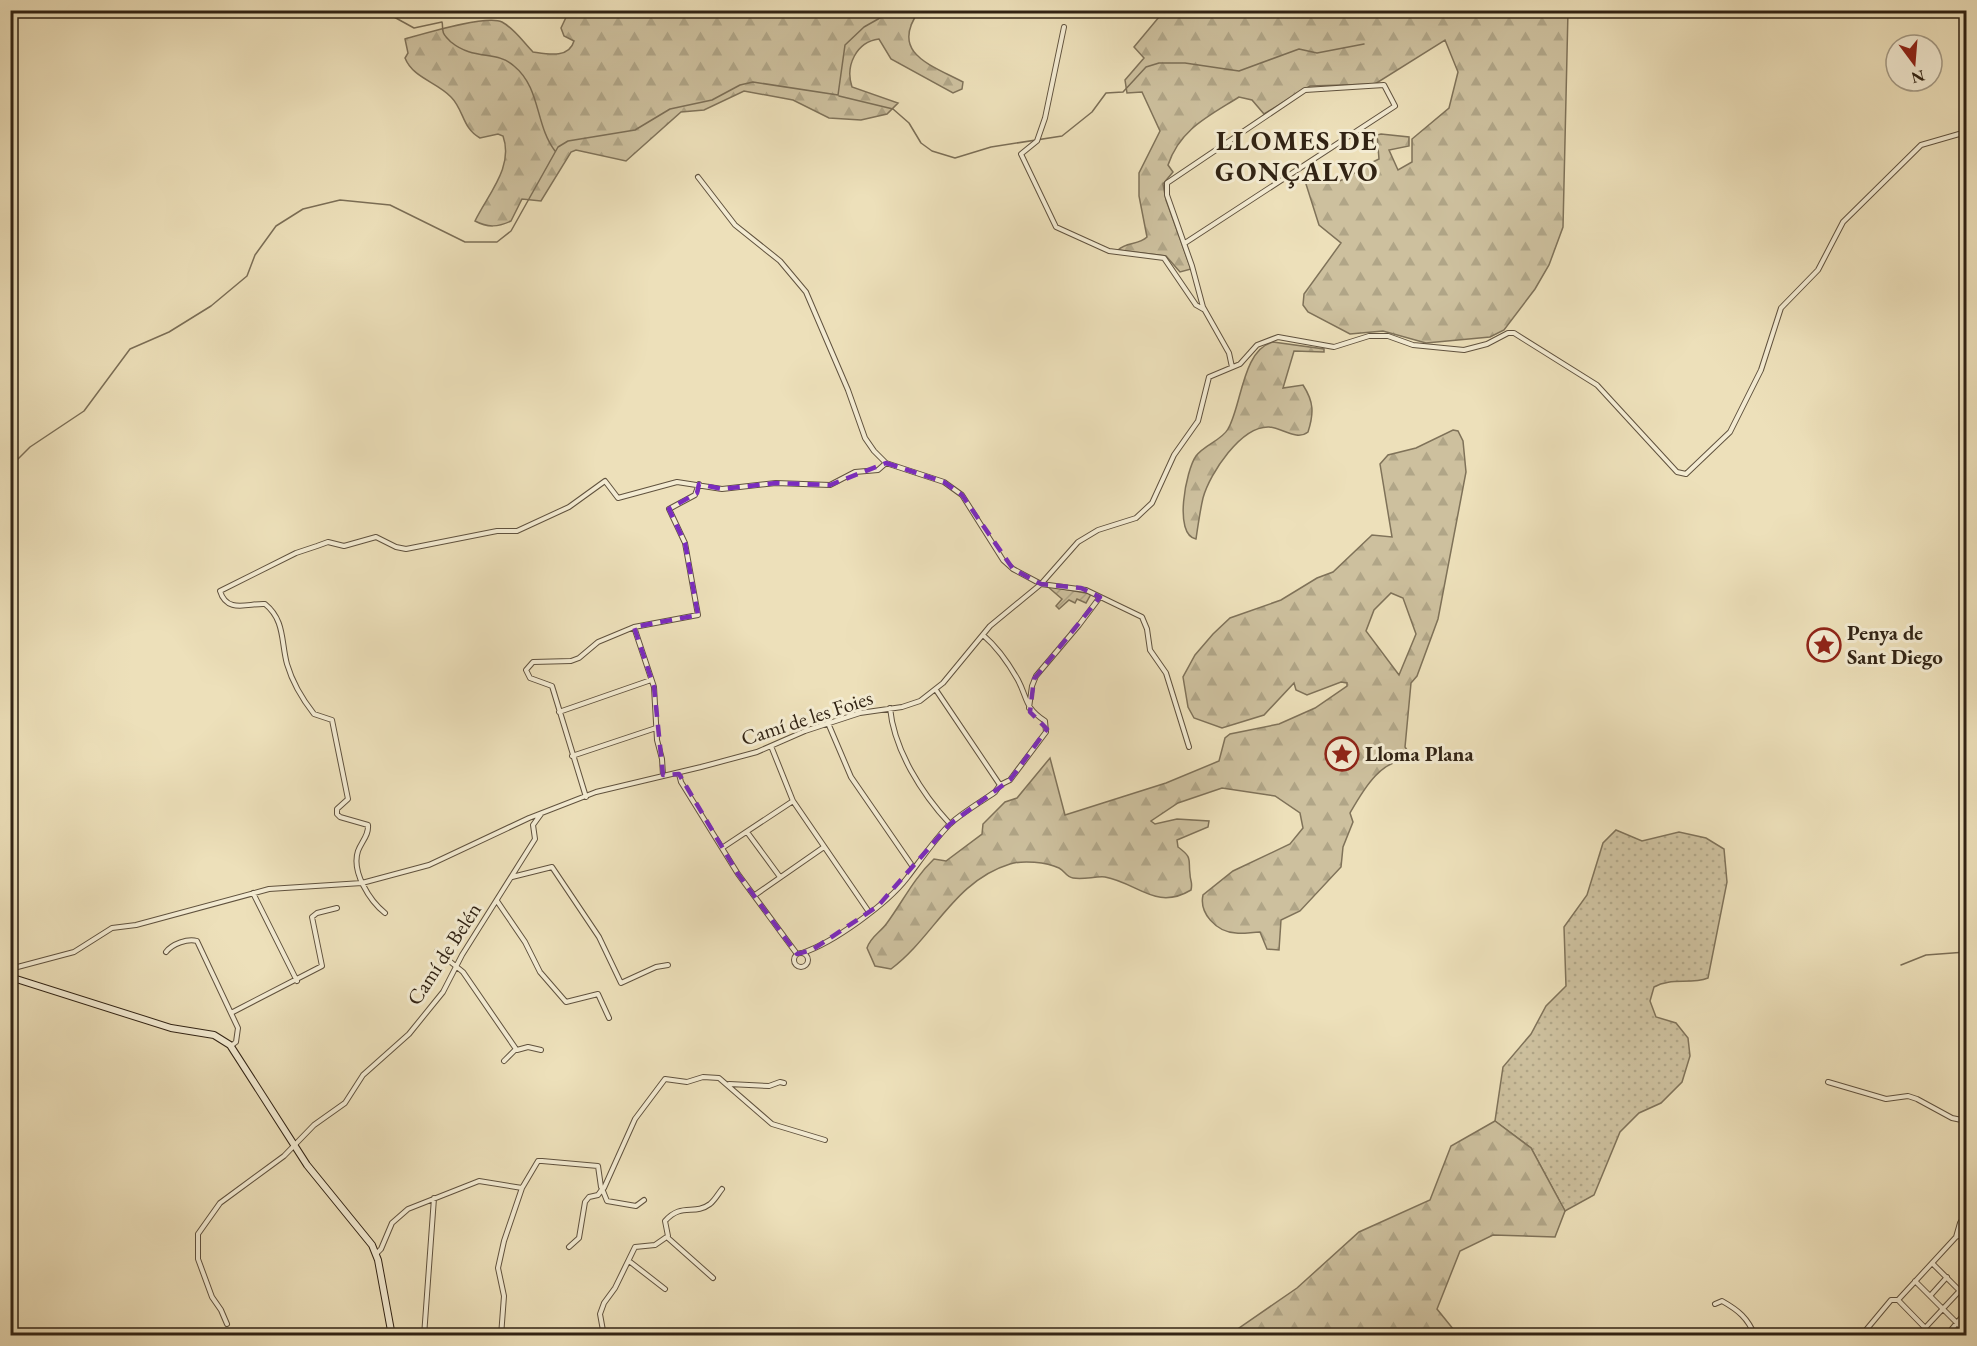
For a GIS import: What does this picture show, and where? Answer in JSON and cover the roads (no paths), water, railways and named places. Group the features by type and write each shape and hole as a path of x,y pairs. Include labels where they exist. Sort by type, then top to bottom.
{"main road":[{"path":"10,977 171,1028 214,1035 231,1047 321,1184 372,1245 376,1254 392,1335"}],"street":[{"path":"1064,27 1038,139 1021,153 1056,227 1109,251 1164,258 1196,305 1204,309"},
{"path":"1185,243 1395,106 1384,85 1372,88 1305,90 1170,179 1166,185 1167,195 1185,243 1204,309 1229,353 1232,366 1246,360 1263,341 1278,337 1334,346 1373,336 1388,336 1413,345 1464,350 1487,344 1508,333 1514,333 1595,383 1677,472 1683,475 1730,432 1761,370 1781,308 1818,270 1843,222 1921,145 1966,132"},
{"path":"698,177 735,225 780,261 806,292 866,438 886,463 952,487 971,505 1003,560 1014,569 1041,584 1081,588 1136,613 1145,622 1149,645 1166,673 1190,747"},
{"name":"Camí de les Foies","path":"10,969 74,952 112,928 136,925 282,887 362,882 445,859 495,832 586,797 663,775 679,774 771,746 828,723 914,703 936,690 993,622 1041,584 1064,555 1084,538 1098,530 1136,518 1152,503 1174,455 1198,421 1209,377 1232,366"},
{"path":"385,914 373,903 362,882 357,852 369,830 368,825 340,818 337,814 337,809 348,799 332,720 314,714 293,680 286,661 284,637 276,616 270,608 265,604 242,608 229,604 220,591 296,553 328,542 344,546 376,537 406,549 497,531 508,533 570,507 605,482 618,498 677,482 723,489 776,483 830,485 855,472 878,470 886,463"},
{"path":"586,797 552,686 530,678 526,674 528,666 540,661 571,661 598,642 634,627 698,615 685,543 669,509 694,495 699,484"},
{"path":"1029,708 1032,686 1038,672 1100,597"},
{"path":"634,627 651,680 663,775"},
{"path":"820,946 803,966 796,964 794,958 820,946 869,912 907,878 913,867 950,824 995,792 999,784 1010,780 1046,732 1045,721 1029,708 1018,679 983,635"},
{"path":"559,712 651,680"},
{"path":"936,690 999,784"},
{"path":"890,708 895,729 917,781 950,824"},
{"path":"828,723 851,777 913,867"},
{"path":"572,756 656,728"},
{"path":"771,746 793,801 869,912"},
{"path":"679,774 681,782 722,848 807,962"},
{"path":"722,848 793,801"},
{"name":"Camí de Belén","path":"227,1324 212,1297 198,1259 198,1234 220,1203 294,1146 325,1116 345,1103 363,1075 409,1034 442,992 456,965 535,839 533,825 541,813"},
{"path":"747,832 780,877"},
{"path":"755,895 824,847"},
{"path":"512,877 552,867 599,937 621,983 656,967 669,965"},
{"path":"253,893 297,981"},
{"path":"497,901 525,942 540,972 566,1002 598,994 609,1018"},
{"path":"231,1012 297,981 323,964 312,917 317,913 337,908"},
{"path":"166,952 173,946 191,940 197,941 238,1028 236,1042 231,1047"},
{"path":"437,951 456,965 516,1049"},
{"path":"504,1061 516,1049 528,1047 541,1050"},
{"path":"569,1247 579,1238 585,1202 607,1185 611,1169 635,1119 661,1082 667,1078 687,1082 708,1077 719,1078 772,1124 825,1140"},
{"path":"1828,1082 1886,1099 1908,1096 1952,1118 1966,1121"},
{"path":"728,1084 769,1086 784,1083"},
{"path":"501,1335 504,1296 498,1268 522,1188 538,1161 598,1166 607,1201 636,1206 644,1200"},
{"path":"376,1254 381,1249 395,1218 408,1209 479,1181 522,1188"},
{"path":"713,1278 668,1238 665,1221 674,1212 711,1204 722,1189"},
{"path":"424,1335 434,1198"},
{"path":"1956,1238 1959,1224 1966,1213"},
{"path":"1959,1224 1966,1227"},
{"path":"1898,1300 1956,1238 1966,1233 1959,1224"},
{"path":"604,1335 600,1314 635,1247 655,1245 668,1238"},
{"path":"629,1261 665,1289"},
{"path":"1932,1263 1960,1291"},
{"path":"1930,1296 1947,1277"},
{"path":"1915,1281 1966,1334"},
{"path":"1925,1328 1966,1284"},
{"path":"1861,1335 1892,1300 1898,1300 1933,1335"},
{"path":"1715,1304 1722,1301 1749,1320 1755,1335"},
{"path":"1946,1335 1966,1312"}],"waterway":[{"path":"361,10 394,17 414,28 442,22 445,35 460,48 468,52 500,58 514,66 529,85 544,130 555,151"},
{"path":"10,467 30,447 84,411 130,349 169,332 211,306 247,276 255,255 276,226 303,209 340,200 390,205 465,242 497,242 511,231 558,147 568,141 635,130 670,109 712,100 740,85 753,82 838,95 845,45 864,27 894,10"},
{"path":"839,96 893,109 909,123 921,143 932,151 955,158 991,147 1062,136 1092,112 1106,93 1123,92 1146,67 1159,63 1185,63 1239,71 1299,49 1317,53 1364,44"},
{"path":"1901,965 1926,955 1966,952"}],"place":[{"name":"Penya de Sant Diego","path":"1824,645"},
{"name":"Lloma Plana","path":"1342,754"}],"district":[{"name":"LLOMES DE GONÇALVO","path":"1297,156"}]}
